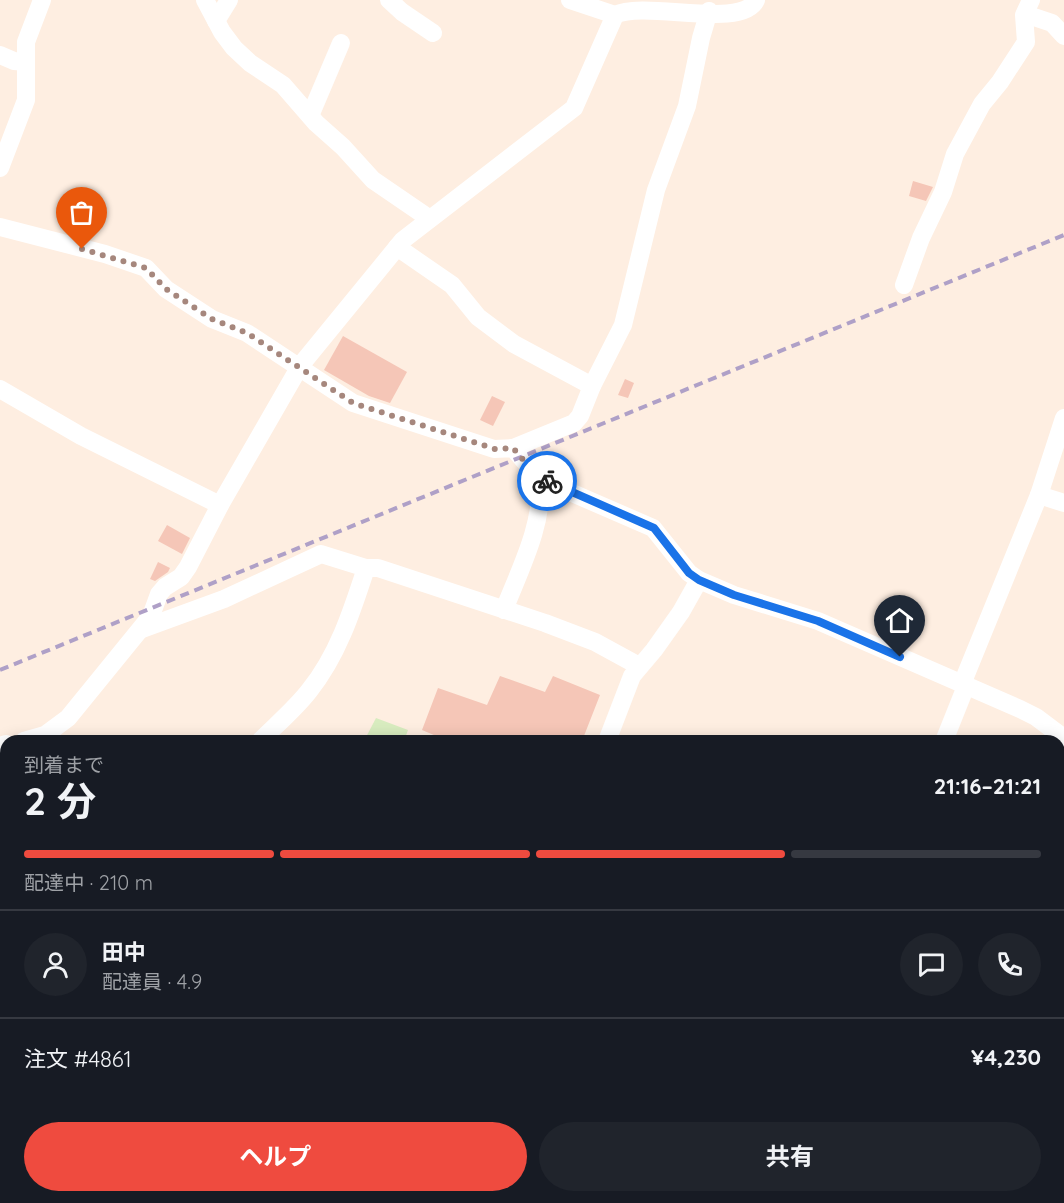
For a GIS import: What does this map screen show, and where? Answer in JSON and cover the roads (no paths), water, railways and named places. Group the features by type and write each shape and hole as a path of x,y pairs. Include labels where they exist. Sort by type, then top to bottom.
{"street":[{"path":"0,168 26,100 26,42 42,0"},
{"path":"205,0 234,48 250,63 283,85 373,180 430,219"},
{"path":"216,21 229,0"},
{"path":"389,0 402,12 433,33"},
{"path":"570,0 615,15"},
{"path":"60,735 68,718 151,616 159,594 165,587 181,577 188,567 220,505 300,366 403,240 574,108 615,15 621,9 642,5 709,11 744,10 754,5 756,0"},
{"path":"1028,7 1052,23 1064,36"},
{"path":"904,285 921,238 943,192 955,154 982,104 1000,82 1026,42 1028,7"},
{"path":"0,228 105,254 146,268 166,289 212,319 247,333 353,403 495,449 513,448 574,423 580,416 592,386 623,325 656,190 687,106 709,11"},
{"path":"310,116 341,43"},
{"path":"0,55 14,61 26,62"},
{"path":"397,247 452,285 478,317 513,344 592,386"},
{"path":"0,389 81,436 220,505"},
{"path":"946,735 1039,495 1064,418"},
{"path":"513,448 540,479 654,528 689,573 699,580 734,595 818,621 1020,709 1060,735"},
{"path":"504,610 532,538 542,494 540,479"},
{"path":"1039,495 1064,503"},
{"path":"140,630 224,599 321,554 366,568 378,568 545,623 595,642 639,666"},
{"path":"266,735 309,691 321,673 346,629 366,568"},
{"path":"609,735 632,676 681,612 699,580"}],"railway":[{"path":"0,670 1064,235"}]}
